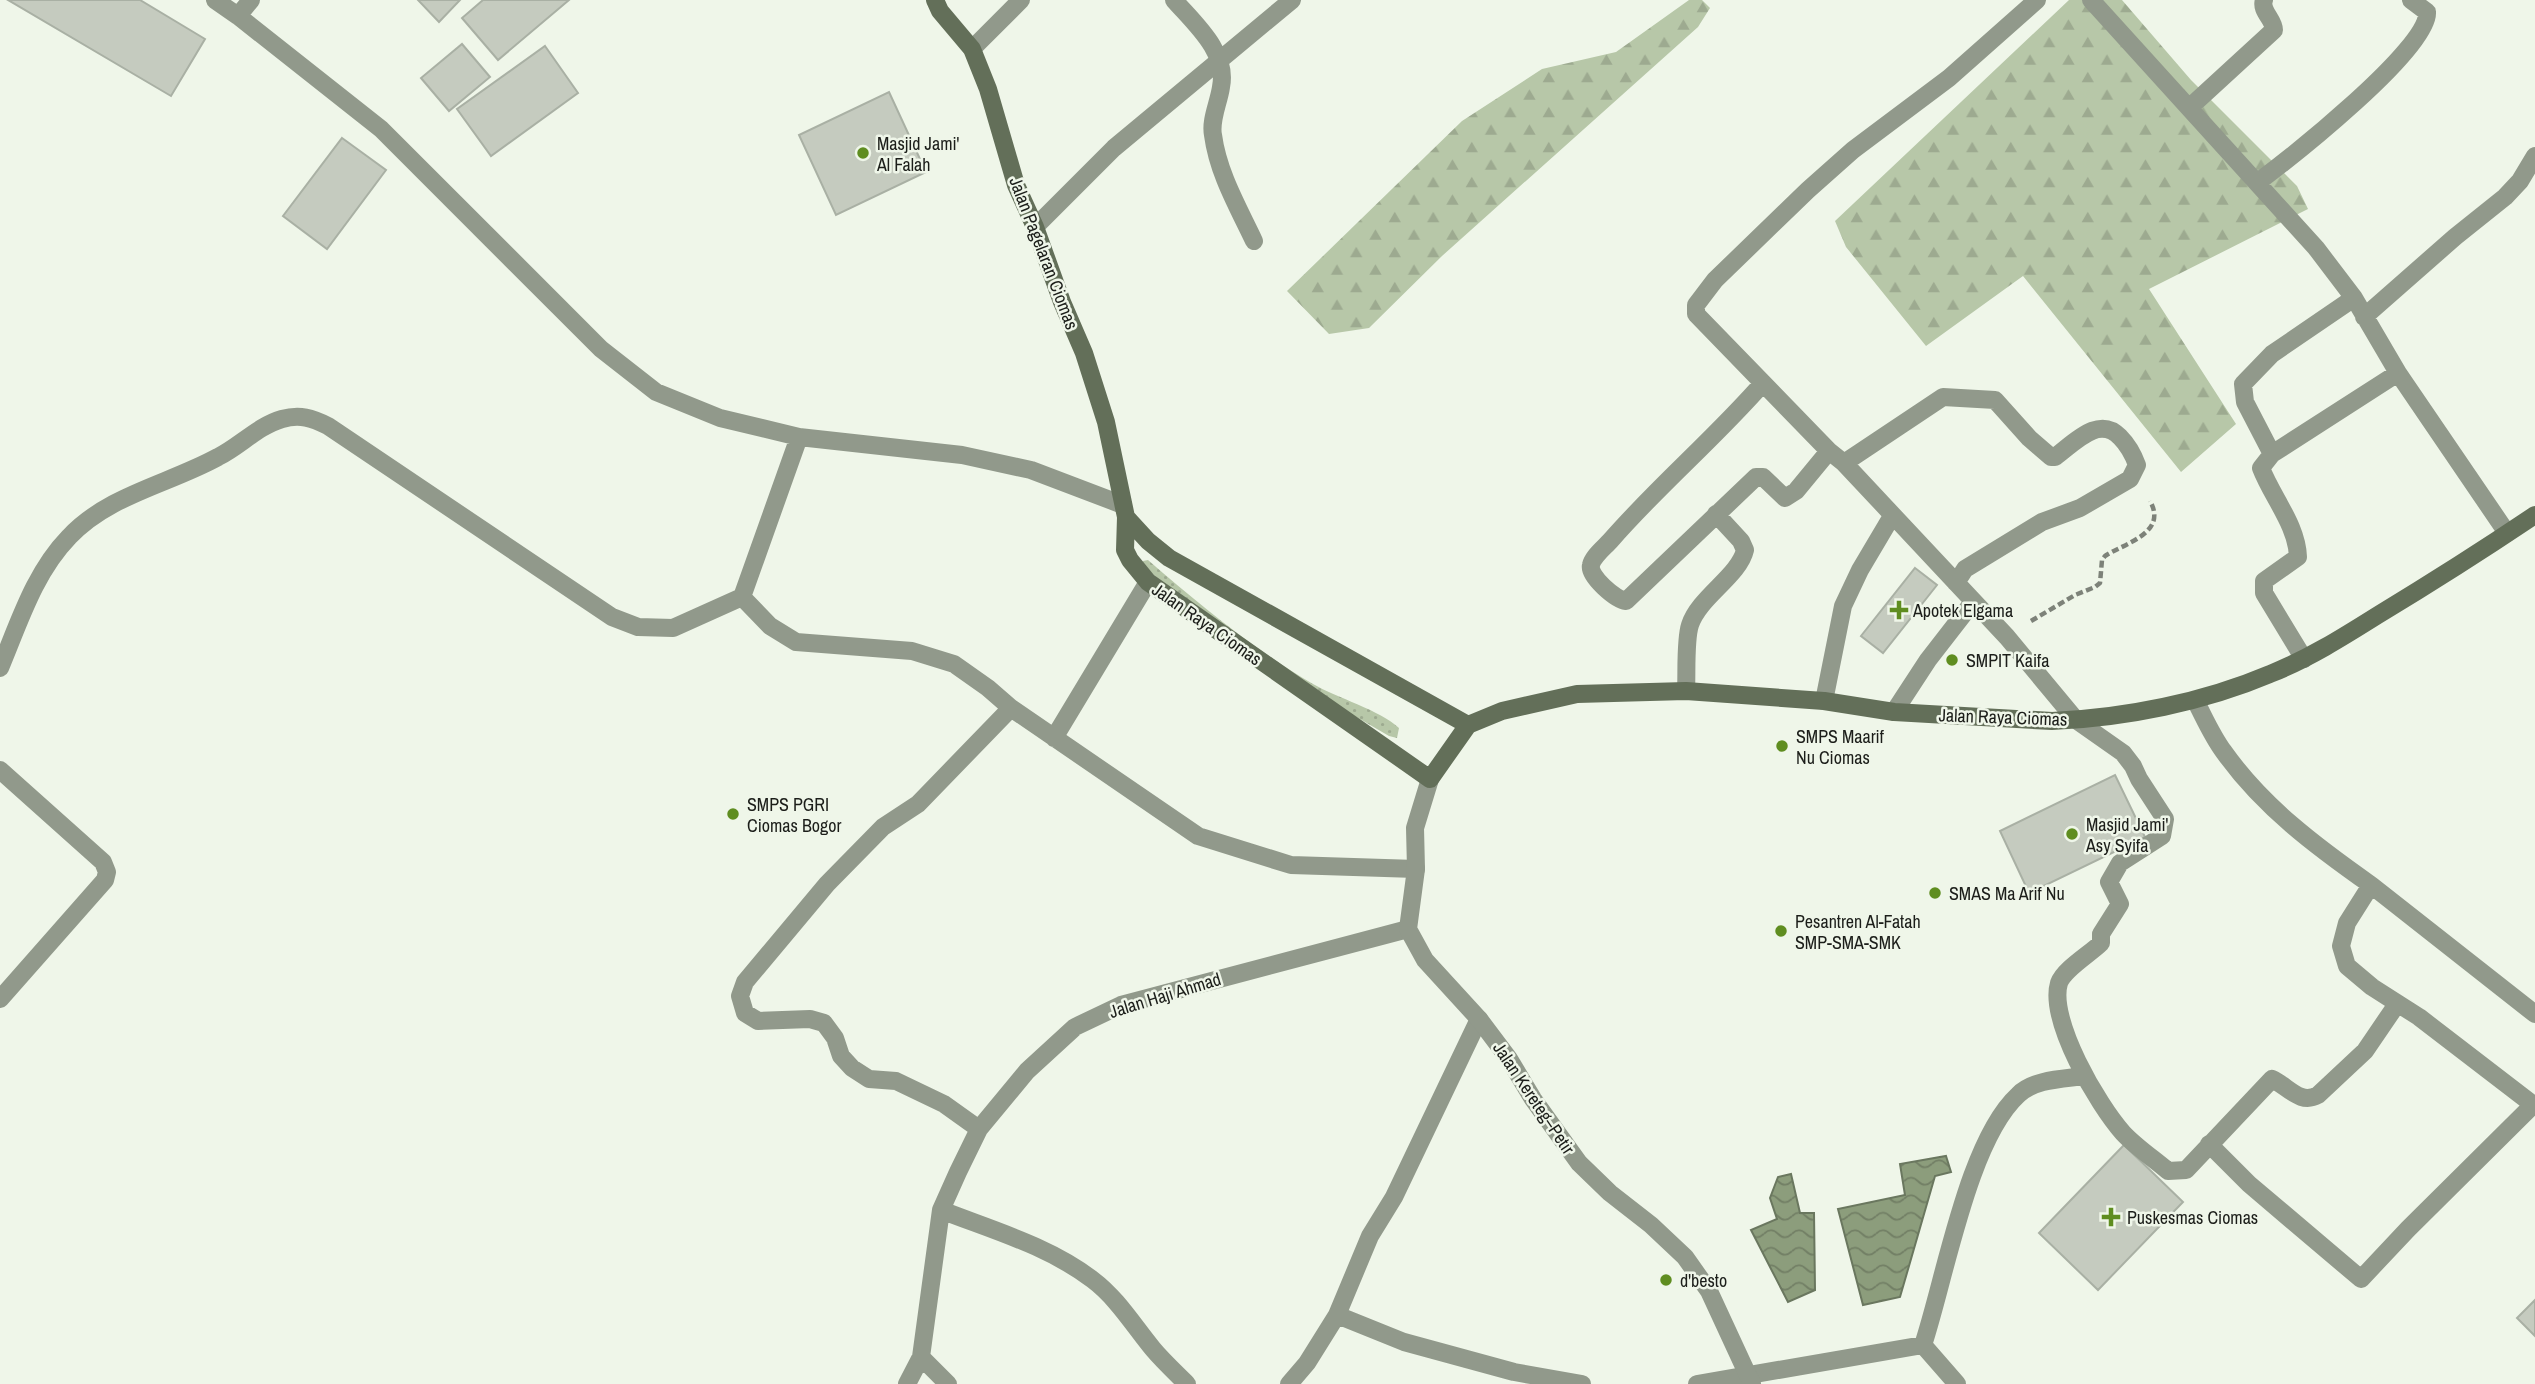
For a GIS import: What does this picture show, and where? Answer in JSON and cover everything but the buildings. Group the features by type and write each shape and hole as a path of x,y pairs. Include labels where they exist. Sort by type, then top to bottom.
{"main road":[{"name":"Jalan Pagelaran Ciomas","path":"935,0 940,11 972,49 988,89 1016,185 1084,353 1106,422 1125,511"},
{"name":"Jalan Raya Ciomas","path":"1125,511 1125,550 1148,582 1430,779"},
{"name":"Jalan Raya Ciomas","path":"1125,511 1148,541 1169,558 1468,726 1502,711 1577,694 1686,691 1824,701 1894,712 2007,720 2076,720 2195,700 2304,659 2463,564 2535,515"},
{"path":"1430,779 1468,726"}],"street":[{"path":"215,0 381,129 601,349 656,392 720,418 799,438 962,455 1031,470 1125,511"},
{"path":"238,16 251,0"},
{"path":"972,49 1021,0"},
{"path":"1174,0 1209,40 1220,61 1222,83 1212,131 1215,150 1225,179 1254,241"},
{"path":"1035,227 1114,148 1292,0"},
{"path":"2037,0 1949,78 1853,150 1808,190 1715,280 1696,305 1696,314 1844,463 2007,637 2076,720 2123,752 2165,819 2162,836 2119,863 2109,882 2120,904 2101,934 2101,943 2068,970 2060,982 2058,996 2063,1026 2084,1076 2125,1135 2168,1171 2186,1170 2272,1079 2303,1099 2310,1100 2318,1095 2365,1051 2397,1004"},
{"path":"2091,0 2316,248 2354,298 2398,373 2507,533"},
{"path":"2189,108 2274,30 2274,24 2264,8 2264,0"},
{"path":"2258,182 2304,147 2378,82 2420,33 2427,20 2427,12 2411,0"},
{"path":"2364,317 2505,197 2520,181 2535,156"},
{"path":"2272,454 2245,402 2243,384 2272,354 2354,298"},
{"path":"2304,659 2264,593 2264,581 2298,557 2298,549 2284,513 2261,468 2272,454 2398,373"},
{"path":"1763,383 1739,410 1651,495 1591,562 1590,569 1594,577 1612,594 1626,601 1756,477 1763,477 1785,498 1792,495 1829,450"},
{"path":"1844,463 1943,397 1995,400 2029,438 2051,457 2055,457 2087,433 2102,427 2113,430 2127,444 2137,465 2130,479 2080,508 2042,522 1965,569 1956,583"},
{"path":"0,668 43,567 70,535 101,510 219,457 278,420 295,416 310,417 328,426 612,617 638,627 673,628 742,597 799,438"},
{"path":"1686,691 1690,625 1701,606 1740,561 1745,550 1741,541 1716,514"},
{"path":"1824,701 1843,606 1860,570 1892,516"},
{"path":"1054,738 1148,582"},
{"path":"742,597 770,626 796,642 912,651 954,664 1011,708 1198,836 1291,865 1416,869"},
{"path":"1894,712 1928,660 1973,602"},
{"path":"2195,700 2223,751 2263,797 2301,834 2371,885 2535,1014"},
{"path":"979,1129 944,1104 896,1081 869,1079 852,1068 841,1056 835,1038 824,1023 810,1019 758,1021 745,1013 740,996 745,982 827,884 883,827 925,798 1011,708"},
{"path":"0,770 103,862 107,872 105,880 0,999"},
{"path":"1408,929 1416,869 1415,828 1430,779"},
{"path":"2210,1144 2249,1184 2361,1279 2408,1229 2534,1106 2419,1017 2372,987 2347,966 2341,946 2347,923 2371,885"},
{"name":"Jalan Haji Ahmad","path":"907,1384 922,1357 941,1210 979,1129 1027,1071 1075,1027 1121,1005 1408,929"},
{"name":"Jalan Kereteg–Petir","path":"1408,929 1425,960 1479,1019 1509,1059 1533,1099 1579,1163 1685,1258 1709,1291 1750,1380"},
{"path":"1289,1384 1307,1363 1337,1315 1370,1237 1394,1196 1479,1019"},
{"path":"1923,1345 1969,1188 1994,1126 2018,1094 2041,1082 2084,1076"},
{"path":"941,1210 1024,1241 1094,1280 1187,1384"},
{"path":"1337,1315 1405,1342 1514,1371 1582,1384"},
{"path":"1697,1384 1750,1380 1923,1345"},
{"path":"1923,1345 1957,1384"},
{"path":"922,1357 948,1384"}],"path":[{"path":"2007,637 2050,609 2095,587 2100,583 2102,560 2105,556 2148,532 2155,510 2148,497 2130,479"}],"green space":[{"path":"1689,0 1702,0 1710,8 1698,27 1442,256 1369,328 1329,334 1287,291 1462,121 1542,69 1616,52"},
{"path":"2069,0 2122,0 2191,80 2297,186 2308,209 2149,289 2236,424 2181,472 2023,276 1926,346 1846,247 1835,221"},
{"path":"1148,560 1207,610 1269,656 1313,684 1391,722 1399,728 1397,738 1322,697 1183,602 1143,565 1143,561"}],"water":[{"path":"1946,1156 1951,1172 1935,1176 1900,1297 1863,1305 1838,1209 1905,1195 1900,1164"},
{"path":"1791,1174 1800,1213 1814,1213 1815,1290 1788,1302 1751,1230 1777,1219 1770,1198 1778,1177"}],"place":[{"name":"Masjid Jami' Al Falah","path":"863,153"},
{"name":"Apotek Elgama","path":"1899,610"},
{"name":"SMPIT Kaifa","path":"1952,660"},
{"name":"SMPS Maarif Nu Ciomas","path":"1782,746"},
{"name":"SMPS PGRI Ciomas Bogor","path":"733,814"},
{"name":"Masjid Jami' Asy Syifa","path":"2072,834"},
{"name":"SMAS Ma Arif Nu","path":"1935,893"},
{"name":"Pesantren Al-Fatah SMP-SMA-SMK","path":"1781,931"},
{"name":"Puskesmas Ciomas","path":"2111,1217"},
{"name":"d'besto","path":"1666,1280"}]}
